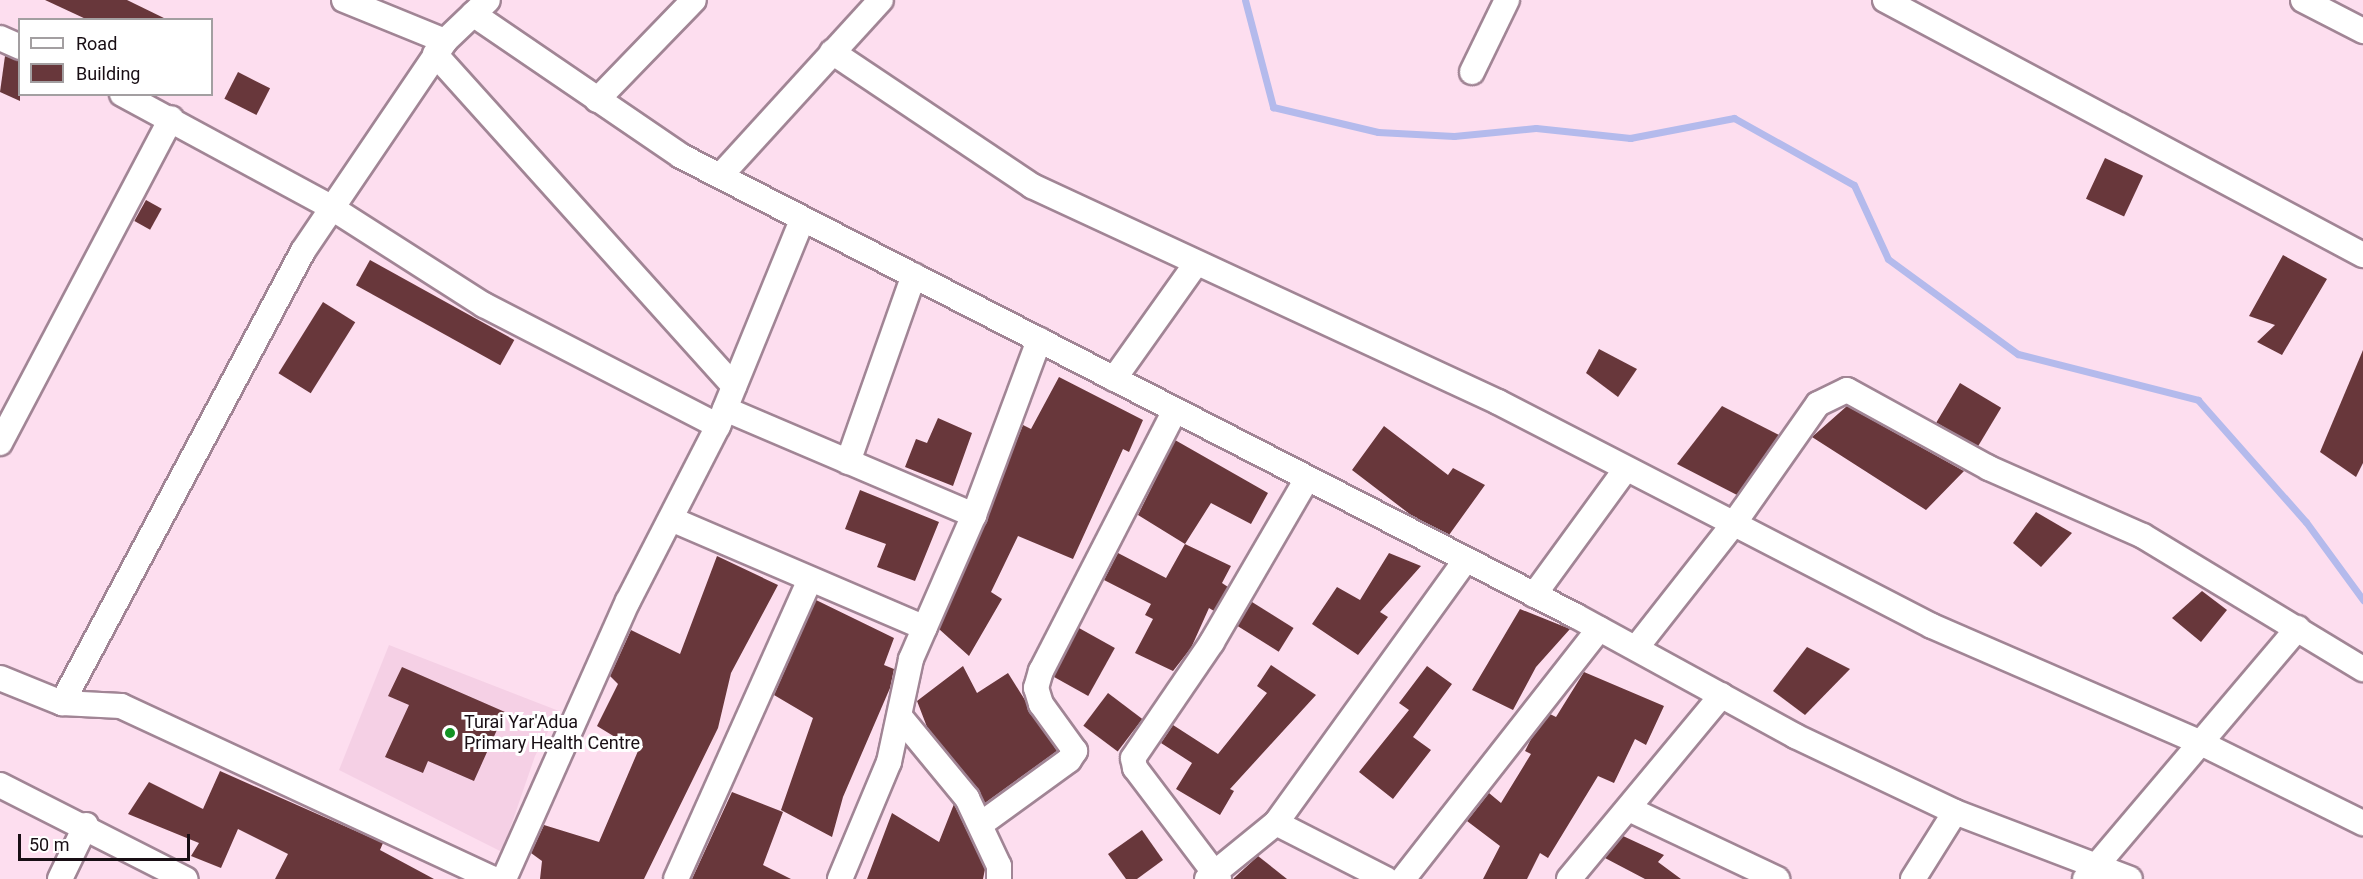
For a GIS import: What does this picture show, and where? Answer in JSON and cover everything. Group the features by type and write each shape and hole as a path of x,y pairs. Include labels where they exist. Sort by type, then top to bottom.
{"street":[{"path":"344,0 440,47 734,386"},
{"path":"597,100 694,0"},
{"path":"721,175 881,0"},
{"path":"1472,72 1507,0"},
{"path":"1885,0 2363,255"},
{"path":"2303,0 2363,31"},
{"path":"62,703 329,206 440,47 480,7 597,100 681,156 721,175 802,220 914,275 1173,411 1599,628 1722,695 1955,812 2091,872 2130,879"},
{"path":"0,38 18,46"},
{"path":"832,52 1032,186 1195,265 1498,402 1625,470 1735,522 1932,626 2201,742 2363,824"},
{"path":"126,96 171,118 329,206 484,305 721,418 848,462 974,515"},
{"path":"0,443 171,118"},
{"path":"504,879 532,806 721,418 802,220"},
{"path":"1114,380 1195,265"},
{"path":"848,462 914,275"},
{"path":"840,879 889,762 901,718 911,659 974,515 1039,340"},
{"path":"1635,648 1735,522 1818,404 1847,390 1989,468 2143,536 2363,669"},
{"path":"981,824 1069,760 1075,751 1041,704 1036,688 1173,411"},
{"path":"1534,595 1625,470"},
{"path":"1307,479 1212,642 1133,758 1135,768 1213,877 1276,823 1465,561"},
{"path":"671,519 925,628"},
{"path":"676,879 810,580"},
{"path":"1403,879 1599,628"},
{"path":"2091,872 2298,628"},
{"path":"0,678 62,703 121,706 494,879"},
{"path":"1569,879 1722,695"},
{"path":"901,718 981,824 999,866 999,879"},
{"path":"0,784 86,825 185,879"},
{"path":"1629,809 1777,879"},
{"path":"1913,879 1955,812"},
{"path":"1276,823 1386,879"},
{"path":"60,879 86,825"}],"shaded area":[{"name":"Turai Yar'Adua Primary Health Centre","path":"389,645 559,711 535,756 502,852 339,770"}],"building":[{"path":"45,0 127,0 164,18 84,18"},
{"path":"5,56 18,60 20,101 0,92"},
{"path":"238,72 270,88 256,115 224,99"},
{"path":"2105,158 2143,176 2124,217 2086,199"},
{"path":"146,200 162,209 150,230 134,221"},
{"path":"2283,255 2327,279 2282,355 2257,342 2275,325 2249,316"},
{"path":"370,260 514,340 500,365 356,285"},
{"path":"323,302 355,322 311,393 278,373"},
{"path":"1599,349 1637,369 1618,397 1586,373"},
{"path":"2363,350 2363,463 2356,477 2320,452"},
{"path":"1059,377 1143,420 1129,452 1123,449 1073,559 1018,536 991,592 1002,599 969,656 939,629 1023,425 1031,429"},
{"path":"1960,383 2001,408 1977,447 1936,422"},
{"path":"1722,406 1779,435 1737,495 1677,464"},
{"path":"1847,406 1964,471 1926,510 1812,437"},
{"path":"938,418 972,433 953,486 905,467 916,439 927,443"},
{"path":"1384,426 1448,475 1453,468 1485,485 1449,535 1411,515 1352,470"},
{"path":"1175,440 1268,493 1251,524 1211,503 1185,544 1138,515"},
{"path":"860,490 939,522 915,581 877,567 886,544 845,529"},
{"path":"2036,512 2072,533 2041,567 2013,543"},
{"path":"1185,544 1231,566 1222,583 1228,587 1214,611 1209,608 1191,648 1173,671 1135,653 1153,619 1145,615 1151,604 1104,580 1118,553 1166,578"},
{"path":"1389,553 1421,566 1380,612 1388,617 1358,655 1312,624 1337,587 1360,600"},
{"path":"717,556 778,585 731,673 718,728 644,879 540,879 542,861 531,853 544,825 599,842 638,751 597,726 618,684 610,676 631,630 680,654"},
{"path":"2202,591 2227,610 2201,642 2172,618"},
{"path":"816,600 894,638 884,665 894,669 890,688 843,797 832,837 781,810 813,718 774,695"},
{"path":"1252,602 1294,628 1279,652 1237,626"},
{"path":"1520,609 1570,629 1536,667 1513,710 1472,690"},
{"path":"1079,628 1115,648 1088,696 1052,676"},
{"path":"1807,647 1850,669 1805,715 1773,691"},
{"path":"1271,665 1316,695 1230,789 1234,791 1220,815 1176,789 1192,763 1161,743 1173,725 1218,754 1267,693 1257,686"},
{"path":"963,666 977,693 1008,673 1057,751 985,803 927,727 917,701"},
{"path":"1427,666 1452,684 1413,737 1431,750 1393,799 1359,772 1409,710 1399,703"},
{"path":"402,667 505,712 474,781 428,761 423,773 385,757 409,705 388,696"},
{"path":"1584,672 1664,706 1646,745 1635,739 1614,783 1598,776 1548,858 1540,853 1527,879 1483,879 1500,846 1467,821 1489,793 1501,803 1531,754 1525,751 1531,739 1550,714 1556,717"},
{"path":"1108,693 1142,719 1118,752 1083,726"},
{"path":"220,771 383,843 380,850 434,879 275,879 288,854 238,829 221,868 191,856 199,843 128,814 149,782 203,809"},
{"path":"732,792 783,812 763,865 791,879 692,879"},
{"path":"954,804 985,869 983,879 867,879 892,813 939,842"},
{"path":"1142,830 1163,860 1137,879 1126,879 1108,854"},
{"path":"1623,836 1664,855 1658,862 1681,879 1645,879 1605,858"},
{"path":"1258,856 1287,879 1233,879"}],"waterway":[{"path":"1245,0 1273,107 1378,132 1454,136 1536,128 1630,138 1734,118 1854,185 1888,259 2018,354 2198,400 2306,522 2363,600"}],"place":[{"name":"Turai Yar'Adua Primary Health Centre","path":"450,733"}]}
